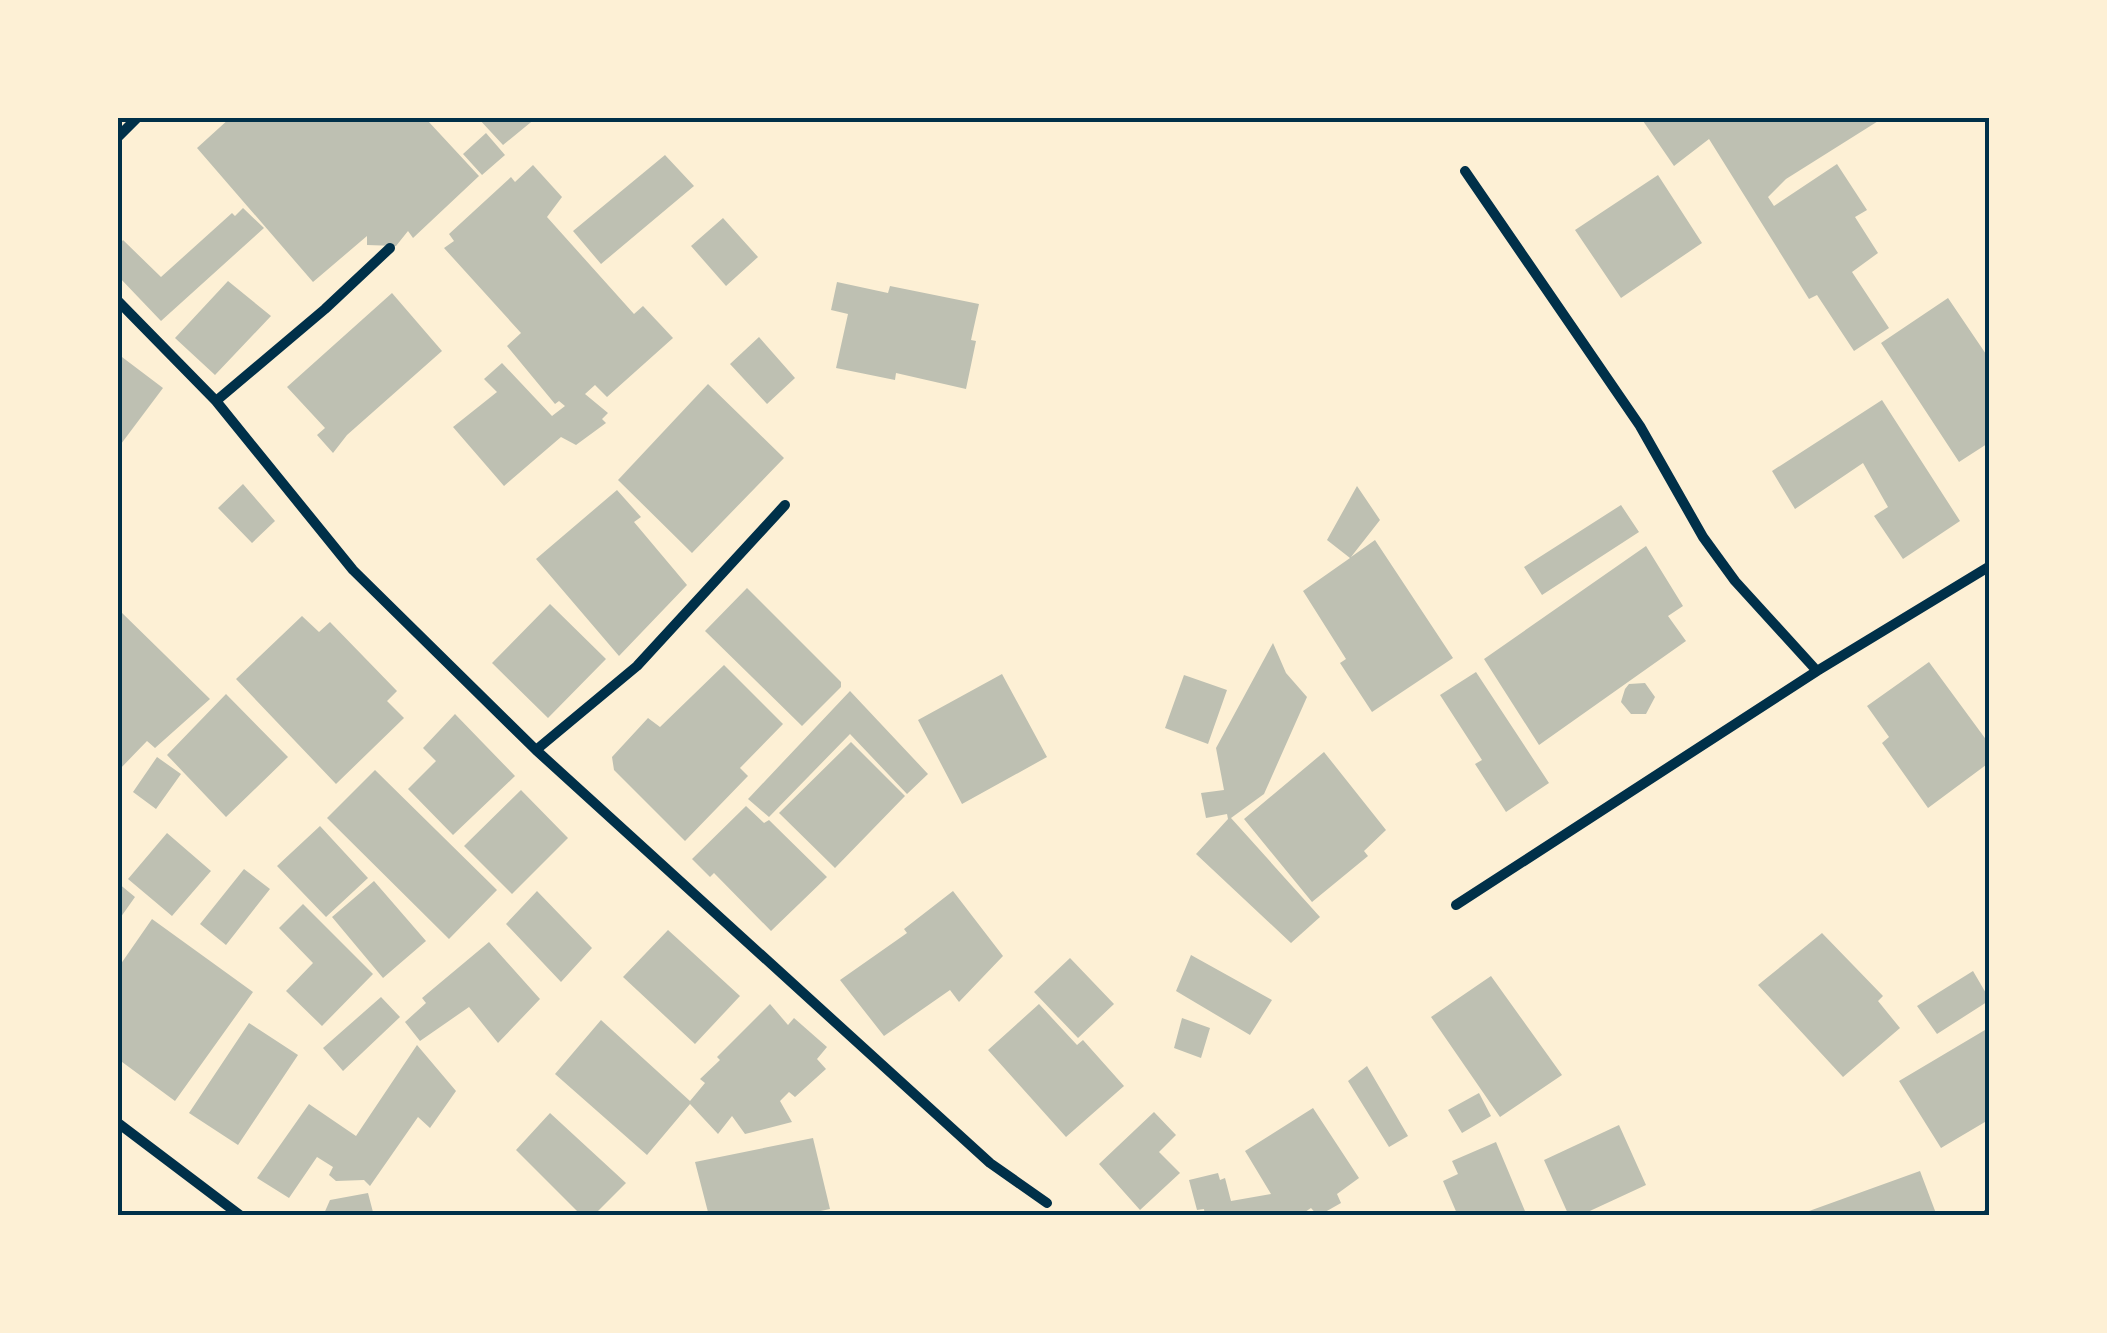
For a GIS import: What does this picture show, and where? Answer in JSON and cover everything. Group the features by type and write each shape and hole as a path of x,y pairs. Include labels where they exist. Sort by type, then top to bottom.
{"street":[{"path":"118,137 137,118"},
{"path":"1465,171 1640,426 1703,536 1735,582 1817,672"},
{"path":"216,400 390,248"},
{"path":"118,301 216,400 353,570 536,750 990,1163 1047,1203"},
{"path":"536,750 637,666 785,505"},
{"path":"1456,905 1817,672 1990,566"},
{"path":"118,1123 241,1216"}],"building":[{"path":"230,118 431,118 428,121 479,176 413,238 408,231 396,246 367,245 367,236 313,282 197,148"},
{"path":"478,118 536,118 503,145"},
{"path":"1641,118 1883,118 1786,179 1768,197 1774,206 1837,164 1867,210 1855,217 1878,253 1852,272 1889,328 1854,351 1817,295 1809,299 1709,139 1674,166"},
{"path":"486,133 505,155 482,175 463,154"},
{"path":"665,155 694,186 601,264 573,231"},
{"path":"533,165 562,197 547,217 634,314 643,306 673,338 607,397 595,385 585,394 608,413 602,419 606,423 576,445 561,437 504,486 453,427 497,392 484,379 502,363 552,416 565,406 559,401 555,404 507,346 521,333 444,248 454,241 449,234 511,177 515,182"},
{"path":"1658,175 1702,243 1621,298 1575,230"},
{"path":"243,208 264,228 161,321 118,276 118,246 123,240 161,277 232,213 235,216"},
{"path":"723,218 758,257 726,286 691,246"},
{"path":"228,281 271,316 215,375 175,338"},
{"path":"837,282 888,293 890,286 979,304 966,389 896,373 895,380 836,368 848,314 831,310"},
{"path":"392,293 442,351 347,435 333,453 317,435 325,428 287,387"},
{"path":"1948,298 1990,360 1990,442 1959,462 1881,343"},
{"path":"759,337 795,378 767,404 730,364"},
{"path":"118,354 163,388 118,448"},
{"path":"708,384 784,458 692,553 618,480"},
{"path":"1882,400 1960,521 1903,559 1874,516 1888,507 1863,463 1795,509 1772,471"},
{"path":"243,484 275,521 252,543 218,508"},
{"path":"1357,486 1380,520 1351,557 1375,540 1453,658 1372,712 1340,663 1346,659 1303,591 1350,558 1327,540"},
{"path":"617,490 641,517 634,522 687,585 619,656 536,559"},
{"path":"1621,505 1639,532 1542,595 1524,567"},
{"path":"1646,546 1683,606 1668,616 1686,641 1539,745 1484,659"},
{"path":"747,588 841,682 841,687 802,726 705,631"},
{"path":"550,604 606,659 548,718 492,663"},
{"path":"118,609 210,699 155,748 147,741 118,771"},
{"path":"302,616 319,632 330,622 397,691 387,701 404,718 336,784 236,679"},
{"path":"1273,643 1286,673 1307,697 1264,794 1231,818 1320,917 1291,943 1196,854 1228,819 1227,814 1206,818 1201,793 1224,790 1216,748"},
{"path":"1929,662 1990,745 1990,762 1928,808 1882,743 1889,737 1867,706"},
{"path":"724,665 783,724 740,768 748,776 685,841 614,770 612,757 648,718 660,727"},
{"path":"1476,672 1549,783 1506,812 1475,764 1482,760 1440,695"},
{"path":"1002,674 1047,757 962,804 918,720"},
{"path":"1184,675 1227,690 1208,744 1165,728"},
{"path":"1645,683 1655,697 1646,714 1631,714 1621,702 1625,689 1629,684"},
{"path":"850,691 928,774 907,794 850,734 769,817 748,799"},
{"path":"226,694 288,757 226,817 167,755"},
{"path":"455,714 515,776 453,835 408,789 436,761 423,748"},
{"path":"851,742 905,796 835,868 779,813"},
{"path":"1324,752 1386,830 1364,851 1368,856 1312,902 1244,819"},
{"path":"157,757 181,774 156,809 133,792"},
{"path":"375,770 497,890 449,939 327,818"},
{"path":"521,790 568,838 512,894 464,846"},
{"path":"746,806 764,823 769,820 827,877 771,931 714,873 710,877 692,859"},
{"path":"320,826 368,878 326,917 277,866"},
{"path":"167,833 211,871 172,916 128,879"},
{"path":"244,869 270,889 226,945 200,924"},
{"path":"374,881 426,941 383,978 332,917"},
{"path":"118,883 135,897 118,921"},
{"path":"537,891 592,948 561,982 506,924"},
{"path":"953,891 1003,956 959,1002 950,990 884,1036 840,980 907,933 904,929"},
{"path":"303,904 373,974 322,1026 286,991 313,963 279,928"},
{"path":"152,919 253,992 175,1101 118,1059 118,968"},
{"path":"668,930 740,996 695,1044 623,977"},
{"path":"1822,933 1883,996 1878,1001 1900,1028 1843,1077 1758,985"},
{"path":"489,942 540,999 498,1043 469,1007 420,1041 405,1022 426,1003 422,998"},
{"path":"1191,955 1272,1000 1250,1035 1176,991"},
{"path":"1070,958 1114,1004 1078,1038 1034,992"},
{"path":"1973,971 1990,1000 1937,1034 1917,1006"},
{"path":"1491,976 1562,1075 1500,1117 1431,1017"},
{"path":"381,997 400,1017 343,1071 323,1048"},
{"path":"770,1004 788,1025 794,1018 827,1047 817,1059 826,1069 795,1097 789,1092 780,1101 792,1122 745,1134 732,1116 718,1134 690,1104 647,1155 555,1074 601,1020 690,1101 705,1083 700,1079 720,1060 717,1057"},
{"path":"1039,1004 1077,1045 1083,1040 1124,1086 1066,1137 988,1050"},
{"path":"1182,1018 1210,1028 1201,1058 1174,1048"},
{"path":"249,1023 298,1055 238,1145 189,1113"},
{"path":"1990,1027 1990,1119 1941,1148 1899,1081"},
{"path":"417,1045 456,1091 430,1128 418,1117 370,1186 364,1180 336,1181 329,1175 333,1167 317,1157 289,1198 257,1178 309,1104 356,1136"},
{"path":"1367,1066 1408,1136 1389,1147 1348,1081"},
{"path":"1479,1093 1491,1116 1462,1133 1448,1110"},
{"path":"1313,1108 1359,1178 1337,1194 1341,1203 1318,1216 1311,1208 1299,1216 1205,1216 1204,1209 1197,1210 1189,1180 1218,1173 1220,1180 1225,1178 1231,1201 1271,1194 1245,1151"},
{"path":"1154,1112 1176,1135 1159,1152 1180,1173 1140,1210 1099,1164"},
{"path":"550,1113 626,1183 593,1216 582,1216 516,1150"},
{"path":"1619,1125 1646,1185 1579,1216 1569,1216 1544,1160"},
{"path":"813,1138 830,1209 797,1216 709,1216 695,1162"},
{"path":"1496,1142 1527,1216 1458,1216 1443,1181 1458,1174 1452,1161"},
{"path":"1920,1171 1937,1216 1798,1216 1798,1215"},
{"path":"368,1193 374,1216 323,1216 330,1200"}]}
